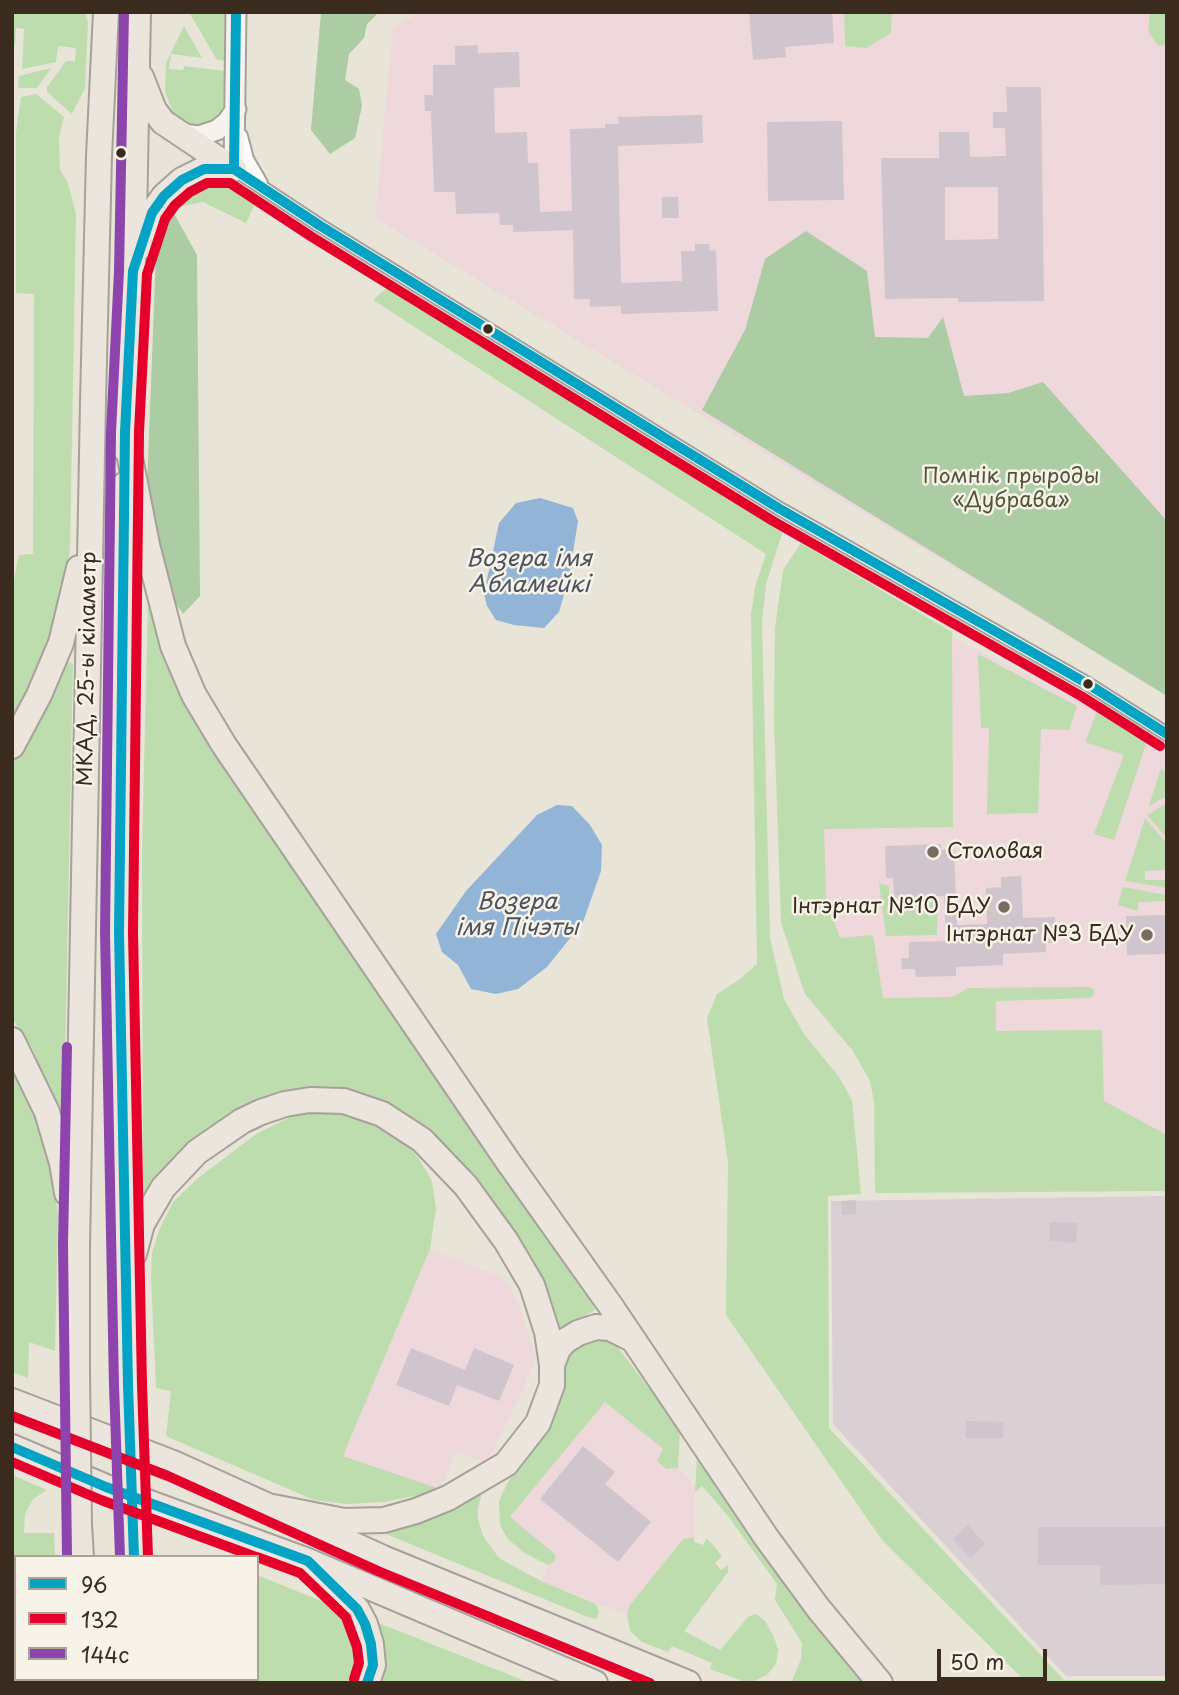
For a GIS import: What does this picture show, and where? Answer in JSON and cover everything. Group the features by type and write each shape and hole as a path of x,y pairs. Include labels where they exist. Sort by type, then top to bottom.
{"highway":[{"path":"95,12 105,42"},
{"name":"МКАД, 25-ы кіламетр","path":"80,1555 77,1245 90,520 99,156 106,12"},
{"name":"МКАД, 25-ы кіламетр","path":"134,1551 119,932 125,432 133,271 138,12"},
{"path":"136,64 154,110 163,122 234,169"},
{"path":"133,271 152,213 164,196 193,173 216,167 234,169"},
{"path":"125,432 160,600 173,646 194,695 326,895 766,1537 826,1618 880,1683"},
{"path":"12,746 39,695 61,643 90,520"},
{"path":"12,1040 47,1112 62,1163 77,1245"},
{"path":"126,1298 142,1224 163,1188 197,1152 242,1121 285,1104 310,1100 344,1101 382,1114 404,1126 422,1140 466,1186 506,1241 531,1285 547,1332 552,1365 552,1385 538,1423 506,1464 448,1499 384,1520 344,1521 273,1507"},
{"path":"552,1365 558,1349 565,1341 596,1326 610,1328 632,1339"},
{"path":"12,1401 173,1462 383,1558 688,1683"},
{"path":"12,1447 106,1486 308,1561 595,1683"},
{"path":"308,1561 357,1609 365,1624 373,1665 367,1683"}],"main road":[{"path":"234,169 236,12"},
{"path":"178,133 188,136 206,135 227,122 236,109"}],"street":[{"path":"236,109 247,159 265,189"},
{"path":"234,169 319,225 780,509 1087,684 1167,734"}],"shaded area":[{"path":"420,12 1167,12 1167,696 375,218 393,28"},
{"path":"943,633 1131,726 1167,754 1167,1148 863,1017 813,899 806,816"},
{"path":"1167,1196 1167,1676 1066,1676 833,1424 831,1201"},
{"path":"430,1249 502,1277 517,1300 536,1357 487,1463 456,1451 440,1489 343,1456"},
{"path":"605,1402 664,1450 657,1461 666,1469 678,1468 695,1486 694,1537 683,1539 629,1606 627,1615 541,1581 548,1565 554,1562 510,1518"}],"green space":[{"path":"12,12 85,12 88,23 85,88 72,114 47,92 47,87 66,61 75,61 76,48 58,46 56,62 22,69 24,29 16,28 15,45 12,45"},
{"path":"189,12 225,12 227,61 217,60"},
{"path":"321,12 379,12 367,24 364,38 349,54 345,80 359,89 362,106 355,138 330,154 311,130"},
{"path":"844,12 892,12 891,33 866,48 845,46"},
{"path":"1150,12 1167,12 1167,45 1158,46 1148,31"},
{"path":"184,26 202,58 171,54 169,69 183,70 184,66 225,71 223,107 217,120 193,130 174,116 165,91 166,63"},
{"path":"51,68 37,88 18,88 19,76"},
{"path":"36,94 64,117 59,137 60,170 68,183 76,214 70,549 65,587 52,635 32,685 12,719 12,590 19,555 33,554 34,294 16,293 16,133 21,97"},
{"path":"223,179 257,200 246,223 203,202 171,208 157,226 163,209 192,181"},
{"path":"171,208 197,255 200,596 183,614 170,595 147,488 157,227"},
{"name":"Помнік прыроды «Дубрава»","path":"806,231 867,271 875,337 928,338 943,317 964,396 1008,393 1043,382 1167,521 1167,696 702,410 745,330 765,259"},
{"path":"388,287 784,528 766,584 762,624 770,938 784,999 804,1034 839,1077 852,1100 861,1194 828,1196 829,1428 1064,1680 1167,1680 1167,1683 1027,1683 882,1540 726,1315 728,1162 707,1018 717,994 757,964 751,615 755,587 766,554 373,300"},
{"path":"801,543 952,632 953,827 824,829 826,897 840,938 873,935 883,998 953,997 968,988 1090,987 1094,990 1094,995 1090,998 996,1001 996,1031 1102,1030 1104,1101 1167,1135 1167,1191 875,1193 874,1102 870,1081 853,1051 805,994 781,923 774,722 775,628 783,570"},
{"path":"148,600 169,665 586,1290 595,1310 558,1331 524,1248 506,1219 482,1187 409,1121 293,1094 143,1201 142,852"},
{"path":"978,654 1077,706 1069,730 1041,729 1038,813 987,814 989,728 981,728"},
{"path":"66,661 73,664 64,1111 58,1109 32,1048 12,1018 12,762"},
{"path":"1101,702 1137,724 1147,741 1114,840 1094,834 1124,755 1085,742"},
{"path":"1161,768 1167,773 1167,796 1149,806"},
{"path":"1167,803 1167,838 1147,815"},
{"path":"1145,818 1167,844 1167,870 1145,871 1145,880 1166,880 1167,888 1125,881"},
{"path":"879,883 889,886 889,902 938,902 937,935 886,936"},
{"path":"1123,887 1167,895 1167,901 1138,902 1138,911 1118,905"},
{"path":"12,1060 33,1101 54,1176 58,1217 55,1351 29,1342 28,1378 12,1372"},
{"path":"319,1110 343,1112 363,1118 406,1143 432,1181 436,1209 430,1249 343,1456 440,1489 420,1495 383,1502 346,1504 314,1500 166,1436 171,1391 156,1388 151,1277 152,1253 160,1228 173,1202 197,1179 256,1134 297,1114"},
{"path":"593,1337 613,1341 680,1429 678,1468 666,1469 657,1461 663,1449 605,1402 510,1517 556,1555 554,1562 548,1565 523,1552 507,1538 500,1525 499,1501 509,1480 545,1431 563,1364 570,1352"},
{"path":"697,1457 704,1461 866,1683 791,1683 801,1659 802,1643 775,1600 777,1584 728,1516 702,1486 695,1492"},
{"path":"12,1475 47,1490 33,1499 25,1514 24,1533 54,1533 55,1555 14,1555 14,1681 62,1683 12,1683"},
{"path":"483,1489 478,1519 483,1536 499,1558 541,1581 596,1604 599,1613 596,1619 386,1534 387,1530"},
{"path":"694,1537 694,1542 703,1545 707,1538 722,1556 715,1563 721,1570 728,1565 728,1572 684,1631 720,1650 748,1617 756,1614 765,1621 778,1649 776,1664 767,1675 745,1682 710,1669 712,1663 672,1646 668,1652 642,1642 630,1631 627,1615 629,1606 683,1539"},
{"path":"259,1576 324,1602 336,1610 353,1634 358,1633 363,1664 357,1683 158,1681 259,1681"},
{"path":"378,1625 530,1683 379,1683"}],"water":[{"name":"Возера імя Абламейкі","path":"540,498 573,508 578,521 569,577 559,612 544,628 496,620 487,606 484,594 499,523 516,503"},
{"name":"Возера імя Пічэты","path":"557,805 572,806 590,825 602,845 601,871 583,922 547,967 518,989 496,994 471,989 458,965 442,952 436,934 466,891 537,815"}],"building":[{"path":"749,12 832,12 834,43 785,47 786,57 753,60"},
{"path":"478,45 478,53 519,52 520,87 494,88 495,133 527,132 528,163 538,163 540,212 572,211 570,129 605,128 605,124 619,124 618,117 702,115 703,143 618,146 621,283 682,281 681,251 695,251 695,244 709,244 710,251 716,250 718,311 621,314 621,306 590,307 590,299 574,299 573,230 513,232 513,225 500,225 499,213 456,214 455,192 434,192 431,111 425,111 424,95 433,95 433,65 455,65 455,46"},
{"path":"1006,87 1041,87 1044,301 885,299 881,158 939,158 939,132 969,132 970,157 1006,156 1005,128 993,128 993,112 1007,112","holes":["945,187 998,187 998,239 945,240"]},
{"path":"842,121 844,200 768,201 767,122"},
{"path":"662,197 678,197 679,218 662,218"},
{"name":"Інтэрнат №10 БДУ","path":"941,844 941,850 954,850 957,925 987,924 986,888 1001,887 1001,877 1021,876 1023,918 1055,917 1056,943 1046,943 1046,952 1003,954 1003,965 956,967 956,976 916,977 915,969 902,969 901,958 909,958 909,942 946,941 944,896 894,898 893,878 886,878 885,846"},
{"name":"Інтэрнат №3 БДУ","path":"1167,915 1167,954 1127,955 1126,916"},
{"path":"856,1200 856,1214 842,1215 841,1201"},
{"path":"1050,1222 1077,1223 1076,1243 1049,1241"},
{"path":"411,1348 465,1370 474,1348 514,1365 499,1401 457,1385 449,1406 396,1385"},
{"path":"966,1421 1003,1422 1003,1438 966,1438"},
{"path":"583,1446 615,1472 605,1484 651,1522 618,1562 540,1499"},
{"path":"968,1525 985,1544 970,1558 953,1539"},
{"path":"1038,1527 1167,1527 1167,1584 1100,1585 1100,1565 1038,1565"}],"transit line":[{"name":"144с","path":"120,1555 105,932 111,432 119,271 124,12"},
{"name":"96","path":"234,169 236,12"},
{"name":"96","path":"134,1555 119,932 125,432 133,271 152,213 164,196 182,180 204,169 234,169 319,225 780,509 1088,684 1167,734"},
{"name":"132","path":"148,1555 133,932 139,432 147,274 165,219 175,205 190,192 207,183 230,183 312,237 773,521 1081,696 1160,746"},
{"name":"144с","path":"67,1047 63,1245 67,1555"},
{"name":"132","path":"12,1416 168,1476 378,1571 650,1683"},
{"name":"96","path":"12,1447 106,1487 308,1561 357,1609 365,1624 373,1665 367,1683"},
{"name":"132","path":"12,1462 101,1500 251,1555"},
{"name":"132","path":"259,1558 300,1573 346,1617 357,1647 359,1663 354,1679"}],"place":[{"name":"Столовая","path":"933,852"},
{"name":"Інтэрнат №10 БДУ","path":"1004,907"},
{"name":"Інтэрнат №3 БДУ","path":"1147,935"}]}
